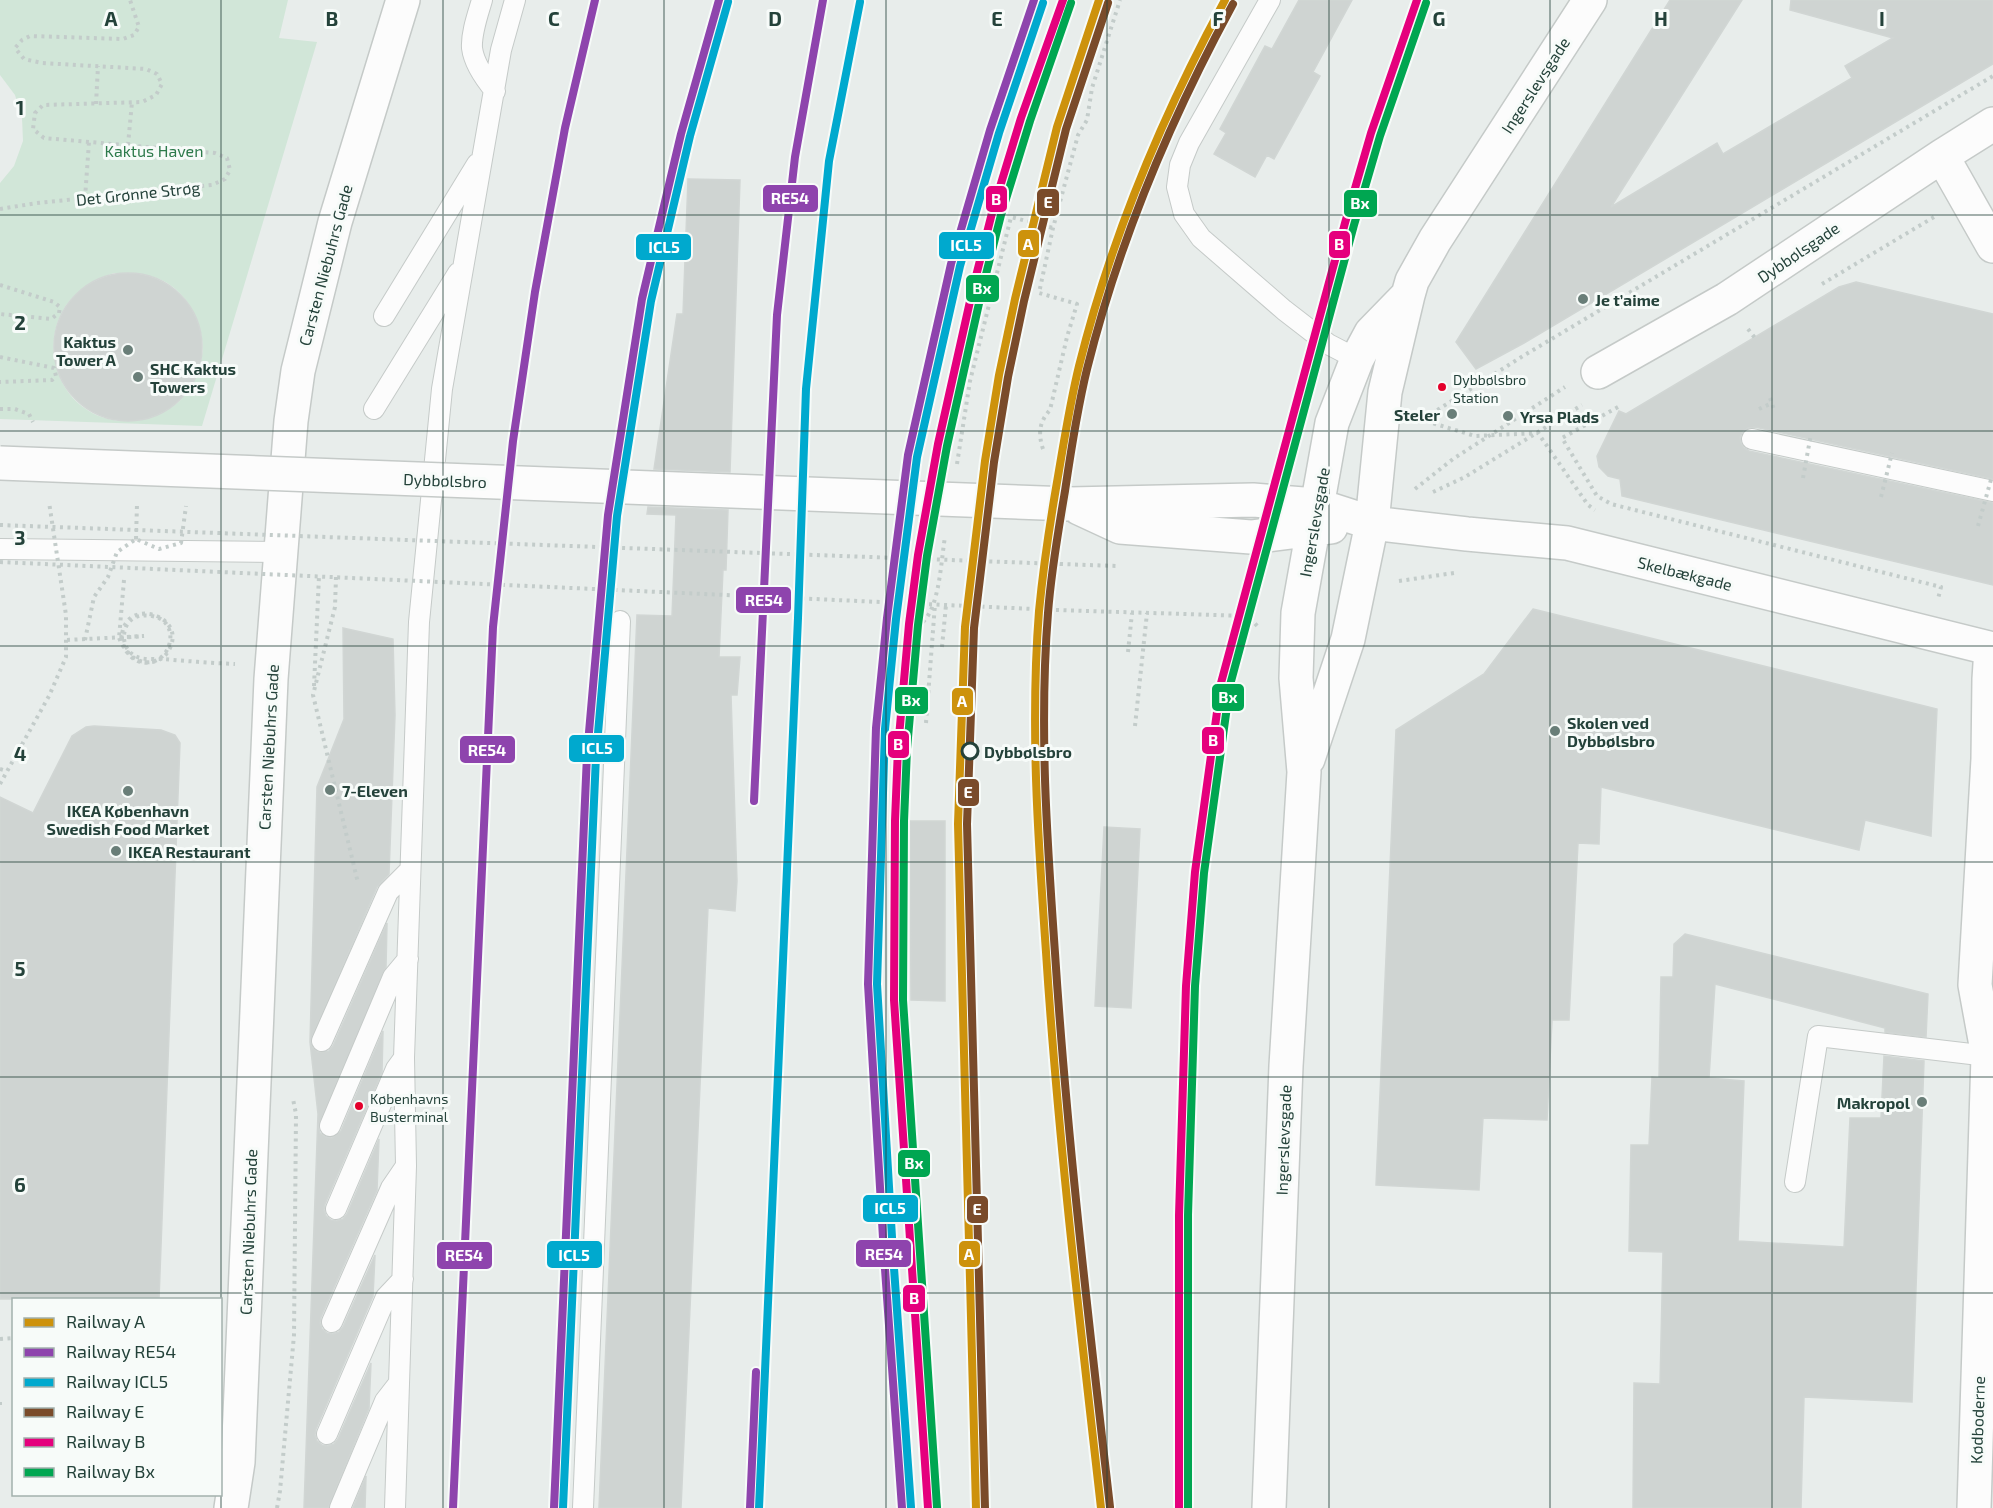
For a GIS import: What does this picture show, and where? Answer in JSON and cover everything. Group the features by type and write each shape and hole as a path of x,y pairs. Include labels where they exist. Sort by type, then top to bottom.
{"street":[{"name":"Carsten Niebuhrs Gade","path":"231,1508 238,1462 270,691 291,421 298,371 334,222 403,0"},
{"name":"Ingerslevsgade","path":"1304,772 1348,639 1372,523 1385,392 1412,280 1435,240 1590,0"},
{"name":"Dybbølsgade","path":"1598,372 1727,298 1993,124"},
{"path":"1942,156 1993,246"},
{"name":"Ingerslevsgade","path":"1269,1508 1286,1066 1304,772 1296,678 1298,624 1314,517 1332,423 1357,359 1371,333 1408,295"},
{"name":"Dybbølsbro","path":"0,463 1070,504 1253,500 1314,517 1372,523"},
{"name":"Skelbækgade","path":"1372,523 1567,543 1992,649"},
{"name":"Kødboderne","path":"1974,1508 1984,1474 1988,1056 1976,985 1992,649"}],"lane":[{"path":"482,0 475,24 472,48 482,75 495,91"},
{"path":"393,1504 403,1279 406,1167 404,1058 419,622 442,390 501,50 515,0"},
{"path":"1270,0 1189,143 1180,165 1177,187 1185,214 1201,238 1293,317 1328,344 1357,359"},
{"path":"384,316 483,154"},
{"path":"374,409 465,263"},
{"path":"1752,439 1992,484"},
{"path":"0,549 281,552"},
{"path":"582,1508 620,621"},
{"path":"322,1041 388,892 410,870"},
{"path":"330,1126 393,977 408,959"},
{"path":"1795,1182 1818,1036 1988,1056"},
{"path":"336,1209 396,1069 404,1058"},
{"path":"332,1322 391,1188 406,1167"},
{"path":"327,1434 386,1297 403,1279"},
{"path":"340,1508 385,1401 399,1383"}],"path":[{"name":"Det Grønne Strøg","path":"0,209 212,185 225,179 230,170 227,158 215,153 44,138 33,129 35,113 43,105 142,102 156,95 162,84 157,74 146,69 42,63 24,59 15,48 22,40 30,36 123,39 134,34 139,27 129,0"},
{"path":"1043,449 1039,436 1043,418 1050,410 1077,304 1039,293 1053,228 1078,135 1087,120 1092,88 1120,0"},
{"path":"96,104 98,66"},
{"path":"1431,414 1523,356 1993,75"},
{"path":"128,145 132,102"},
{"path":"85,198 89,141"},
{"path":"956,472 970,381 1011,217 1053,228"},
{"path":"0,285 54,302 60,307 58,313 51,319 0,314"},
{"path":"0,357 54,368 56,376 52,380 0,382"},
{"path":"1473,471 1587,402 1598,372"},
{"path":"1372,523 1464,452 1574,381 1598,372"},
{"path":"1385,392 1422,421 1475,436 1538,433"},
{"path":"0,409 15,409 29,414 36,431"},
{"path":"1538,433 1588,505 1596,511"},
{"path":"1803,478 1811,434"},
{"path":"1881,497 1892,453"},
{"path":"1978,526 1992,484"},
{"path":"0,784 49,696 66,657 66,615 48,496"},
{"path":"0,525 1060,564"},
{"path":"923,622 929,616 935,598 946,529"},
{"path":"85,640 94,597 108,577 117,552 136,539 159,549 181,543"},
{"path":"0,562 1056,610 1248,616"},
{"path":"126,567 119,638 125,652 132,658 146,663 156,661 163,658 167,653 171,645 172,635 170,627 165,620 148,613 131,618 125,625 122,635 126,650 133,657 147,662 155,660 162,657 167,653 171,635 168,628 156,617 148,615 140,616 126,625 123,635 127,649 134,656 142,658 158,659 167,660 176,660 195,662"},
{"path":"320,576 313,695 360,890"},
{"path":"313,695 335,608 336,577"},
{"path":"1928,593 1949,599"},
{"path":"926,723 935,604"},
{"path":"942,647 946,605"},
{"path":"1248,609 1248,616 1265,636"},
{"path":"1128,652 1132,613"},
{"path":"1135,726 1147,613"},
{"path":"67,640 144,636"},
{"path":"0,769 7,771"},
{"path":"0,1402 0,1407"}],"green space":[{"name":"Kaktus Haven","path":"0,0 288,0 279,38 317,42 202,426 0,419 0,183 14,166 23,141 22,118 15,95 0,75","holes":["114,273 148,276 169,284 179,292 194,313 202,337 201,361 192,385 185,395 166,411 130,421 105,418 83,407 62,383 54,352 54,337 65,307 89,284"]}],"building":[{"path":"1299,0 1352,0 1313,72 1320,76 1274,159 1267,155 1255,177 1214,154 1226,133 1220,129 1265,46 1272,49"},
{"path":"1670,0 1742,0 1611,207 1717,143 1723,154 1852,78 1845,66 1893,38 1790,10 1791,0 1993,0 1993,64 1524,343 1476,369 1456,342"},
{"path":"688,179 740,180 730,472 654,469 677,314 683,314"},
{"name":"Kaktus Tower A","path":"128,273 156,278 181,294 197,319 202,347 197,375 181,400 156,416 128,421 100,416 75,400 59,375 54,347 59,319 75,294 100,278"},
{"path":"1856,282 1993,314 1993,479 1755,427 1743,431 1740,437 1741,443 1749,451 1993,503 1993,585 1622,496 1620,479 1608,476 1599,467 1597,456 1619,411 1626,414 1839,287"},
{"path":"648,507 728,510 719,657 740,657 737,695 731,695 737,881 735,911 708,908 681,1508 599,1508 637,615 672,616 676,515 647,514"},
{"path":"1533,609 1937,709 1931,836 1865,820 1859,850 1601,787 1599,844 1578,843 1569,1020 1552,1020 1547,1120 1483,1118 1479,1190 1376,1185 1396,730 1484,674"},
{"path":"343,628 393,639 395,715 389,874 377,887 310,1042 317,787 344,719"},
{"path":"86,727 161,730 175,735 180,743 159,1298 0,1299 0,797 33,813 72,736"},
{"path":"910,821 945,821 945,1001 911,1000"},
{"path":"1104,827 1140,829 1131,1008 1095,1006"},
{"path":"387,923 386,967 318,1127 320,1133 326,1137 332,1138 341,1131 383,1031 382,1072 324,1210 326,1216 331,1220 343,1219 347,1214 379,1139 377,1190 320,1323 322,1329 327,1333 339,1332 375,1255 373,1296 316,1429 317,1441 322,1445 334,1444 371,1363 369,1408 328,1508 304,1508 318,1114 310,1042 318,1052 329,1051 333,1046"},
{"path":"1685,934 1928,994 1926,1037 1885,1032 1885,1028 1715,984 1709,1078 1744,1081 1738,1241 1844,1247 1850,1118 1881,1118 1884,1056 1924,1061 1912,1402 1804,1397 1801,1508 1633,1508 1634,1383 1660,1384 1663,1252 1629,1251 1631,1145 1649,1145 1652,1077 1659,1078 1661,977 1673,977 1674,944"},
{"path":"366,1476 365,1508 353,1508"}],"rail line":[{"name":"RE54","path":"453,1508 493,627 513,441 535,292 565,128 595,0"},
{"name":"RE54","path":"554,1508 587,755 608,515 642,299 681,134 719,0"},
{"name":"RE54","path":"754,801 777,315 795,157 823,0"},
{"name":"RE54","path":"902,1508 868,984 876,728 887,618 908,455 951,264 990,130 1034,0"},
{"name":"B","path":"928,1508 894,1000 895,821 898,748 909,624 918,555 938,444 973,288 992,213 1021,118 1063,0"},
{"name":"A","path":"976,1508 958,824 965,627 985,461 999,375 1015,299 1057,127 1099,0"},
{"name":"A","path":"1101,1508 1063,1161 1043,910 1035,739 1039,611 1066,427 1079,366 1106,271 1140,178 1180,88 1225,0"},
{"name":"B","path":"1179,1508 1179,1215 1186,986 1195,872 1221,683 1345,223 1371,133 1417,0"},
{"name":"ICL5","path":"563,1508 596,756 617,516 651,301 690,136 728,2"},
{"name":"ICL5","path":"759,1508 806,389 829,161 860,2"},
{"name":"ICL5","path":"911,1507 877,984 885,729 896,619 917,457 960,266 999,133 1043,3"},
{"name":"Bx","path":"937,1507 903,1000 904,821 907,749 918,625 927,556 947,446 982,290 1001,215 1030,121 1071,3"},
{"name":"E","path":"985,1508 967,824 974,628 994,462 1008,377 1024,301 1066,129 1108,3"},
{"name":"Bx","path":"1188,1508 1188,1215 1195,986 1204,873 1230,685 1354,225 1380,136 1426,3"},
{"name":"E","path":"1110,1507 1072,1161 1052,911 1044,740 1048,613 1074,430 1087,369 1114,274 1148,182 1188,92 1233,4"},
{"name":"RE54","path":"750,1508 756,1372"}],"place":[{"name":"Je t’aime","path":"1583,299"},
{"name":"Kaktus Tower A","path":"128,350"},
{"name":"SHC Kaktus Towers","path":"138,377"},
{"name":"Dybbølsbro Station","path":"1442,387"},
{"name":"Steler","path":"1452,414"},
{"name":"Yrsa Plads","path":"1508,416"},
{"name":"Skolen ved Dybbølsbro","path":"1555,731"},
{"name":"Dybbølsbro","path":"970,751"},
{"name":"7-Eleven","path":"330,790"},
{"name":"IKEA København Swedish Food Market","path":"128,791"},
{"name":"IKEA Restaurant","path":"116,851"},
{"name":"Makropol","path":"1922,1102"},
{"name":"Københavns Busterminal","path":"359,1106"}]}
